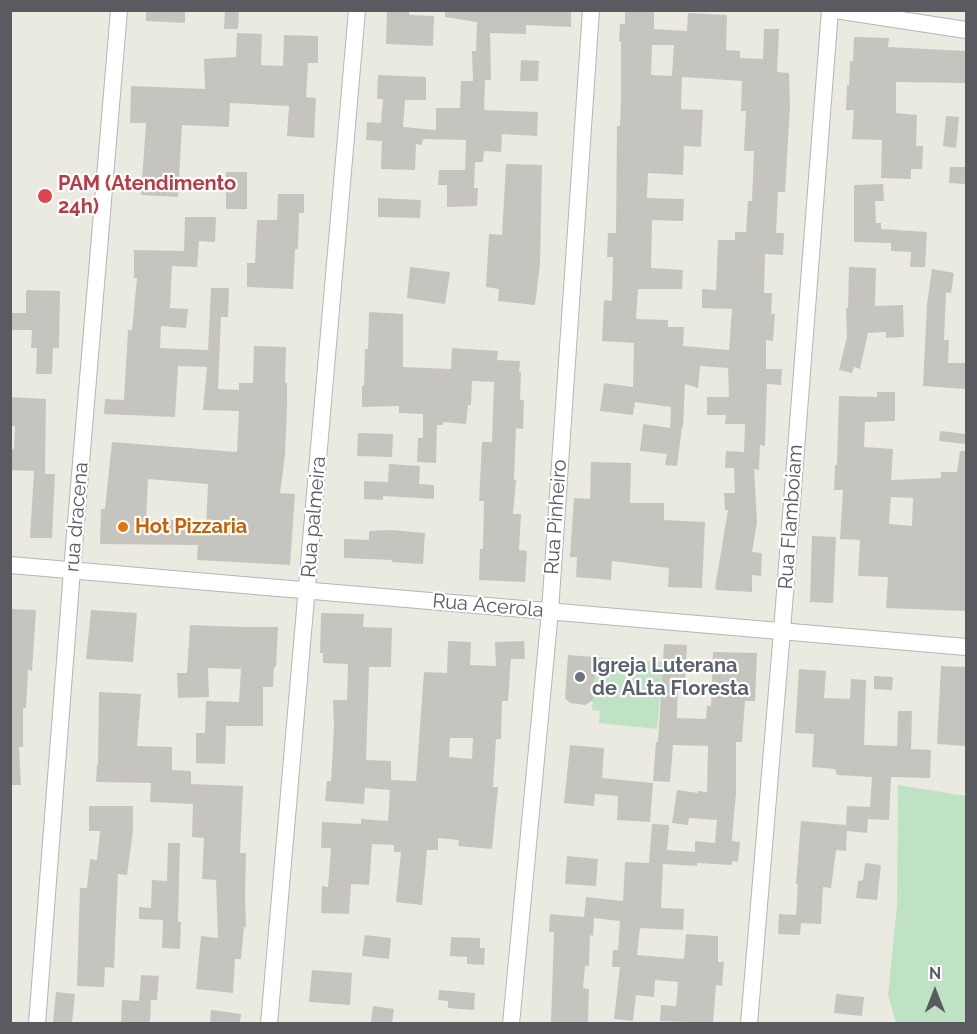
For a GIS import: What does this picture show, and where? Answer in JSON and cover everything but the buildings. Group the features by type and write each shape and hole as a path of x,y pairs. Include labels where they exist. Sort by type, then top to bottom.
{"street":[{"name":"rua dracena","path":"37,1023 119,10"},
{"name":"Rua palmeira","path":"269,1023 357,10"},
{"name":"Rua Pinheiro","path":"511,1023 550,611 591,10"},
{"path":"832,10 927,18 966,30"},
{"name":"Rua Flamboiam","path":"749,1023 832,10"},
{"name":"Rua Acerola","path":"10,565 966,646"}],"green space":[{"path":"595,657 663,662 657,729 599,723 600,711 592,710"},
{"path":"898,785 966,796 966,1023 896,1023 888,995 897,905"}],"place":[{"name":"PAM (Atendimento 24h)","path":"45,196"},
{"name":"Hot Pizzaria","path":"123,527"},
{"name":"Igreja Luterana de ALta Floresta","path":"580,677"}]}
